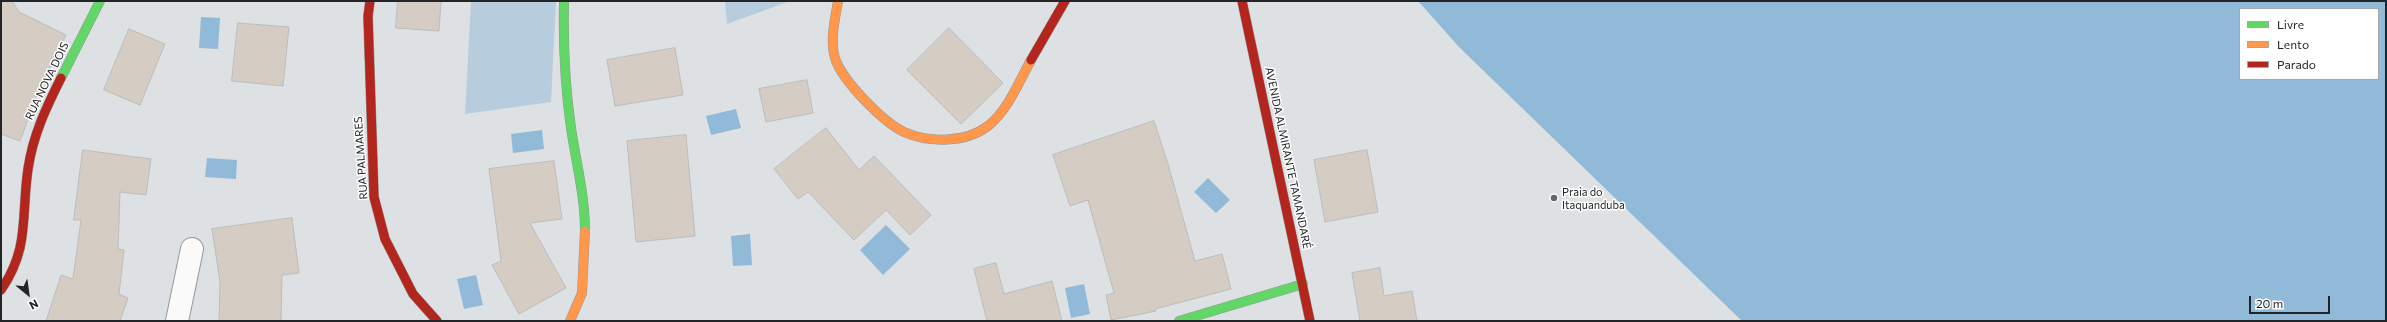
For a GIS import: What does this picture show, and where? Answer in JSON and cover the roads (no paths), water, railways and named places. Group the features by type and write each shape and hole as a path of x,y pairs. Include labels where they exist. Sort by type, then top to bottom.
{"street":[{"name":"RUA NOVA DOIS","path":"1,290 10,277 22,246 28,169 39,122 100,1"},
{"name":"RUA PALMARES","path":"370,1 368,16 374,197 384,239 413,294 437,321"},
{"path":"564,1 563,46 571,128 584,214 585,244 582,293 570,321"},
{"path":"838,1 832,41 836,61 849,81 865,102 904,132 935,140 963,138 988,126 1004,107 1065,1"},
{"name":"AVENIDA ALMIRANTE TAMANDARÉ","path":"1242,1 1310,321"},
{"path":"177,321 192,249"},
{"path":"1179,321 1303,284"}],"water":[{"path":"1418,1 2386,1 2386,321 1742,321 1459,47"},
{"path":"201,17 220,18 218,49 199,48"},
{"path":"736,109 741,128 711,135 706,116"},
{"path":"542,130 544,149 513,153 511,134"},
{"path":"207,158 237,160 236,179 205,177"},
{"path":"1208,178 1230,200 1216,213 1194,192"},
{"path":"886,225 910,249 883,275 860,250"},
{"path":"750,234 752,265 733,266 731,236"},
{"path":"476,275 483,305 464,309 457,279"},
{"path":"1084,284 1090,314 1071,318 1065,288"}],"place":[{"name":"Praia do Itaquanduba","path":"1554,198"}]}
